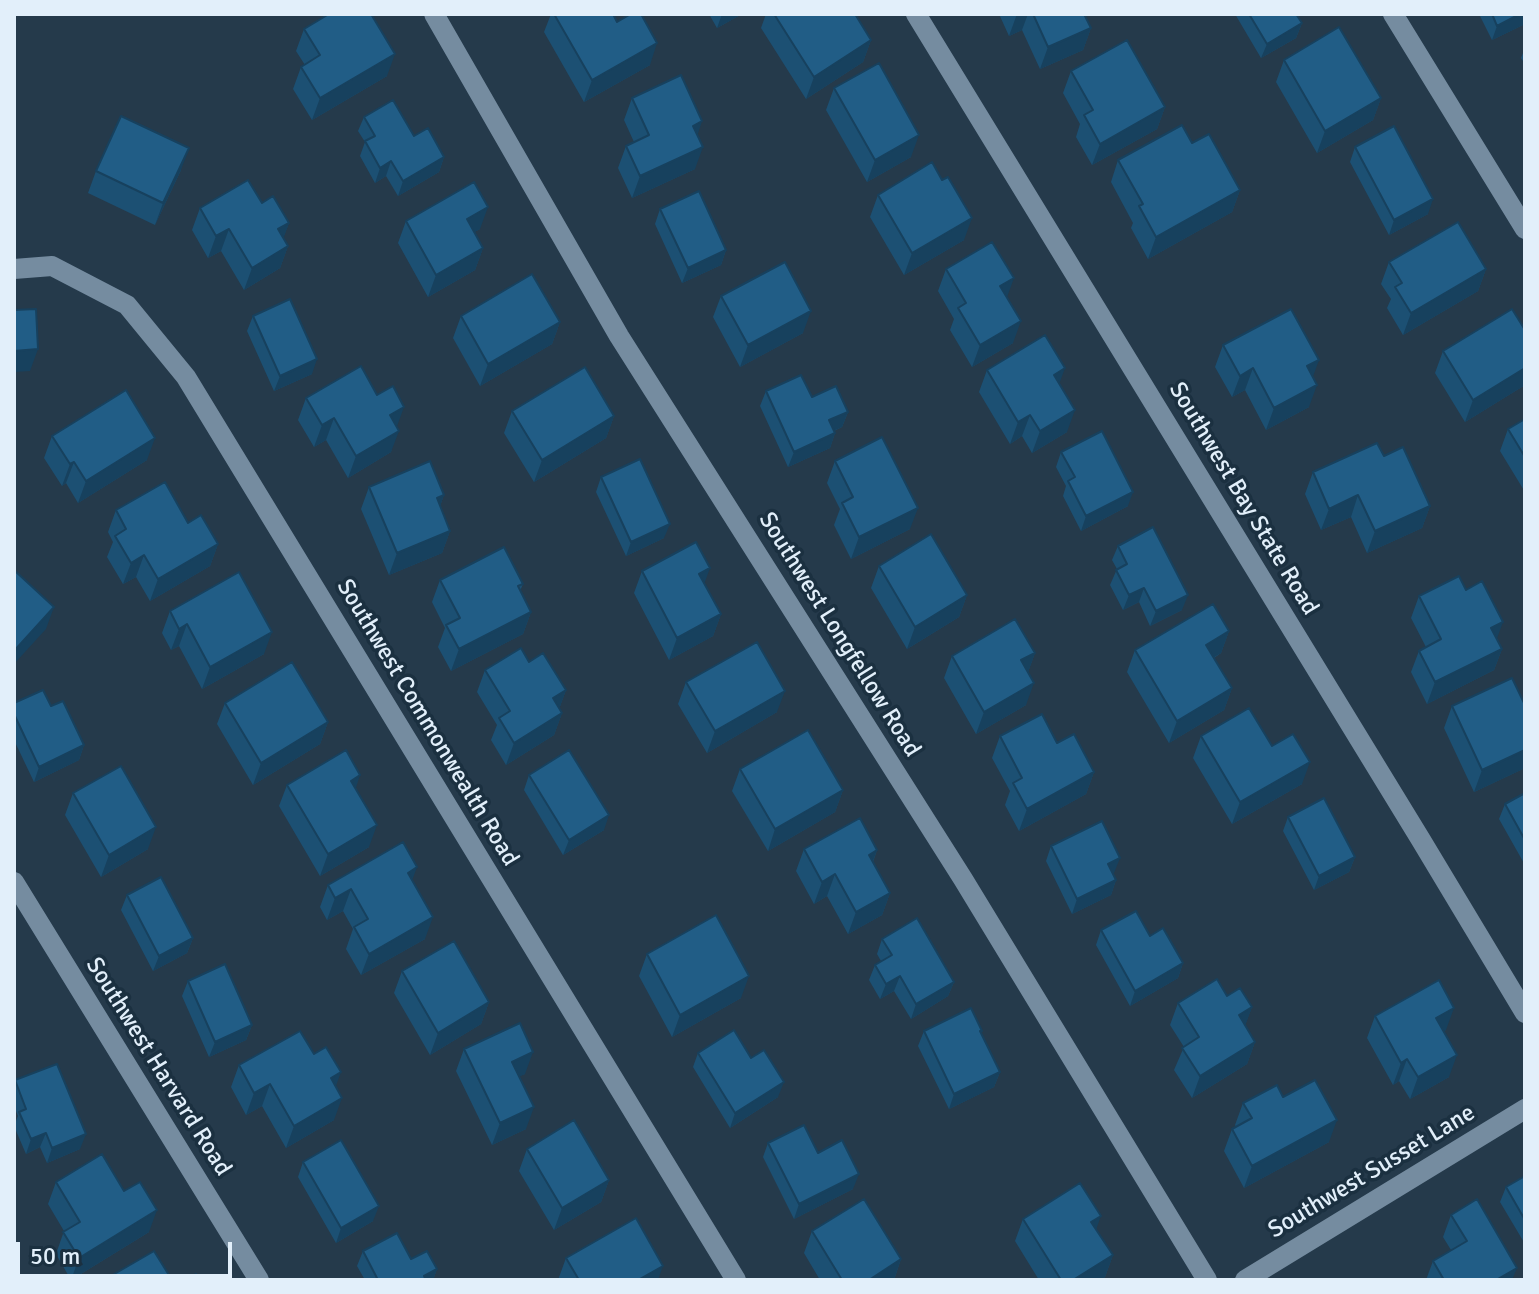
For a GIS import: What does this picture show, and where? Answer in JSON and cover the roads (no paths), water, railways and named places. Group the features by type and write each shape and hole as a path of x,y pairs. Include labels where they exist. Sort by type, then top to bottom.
{"street":[{"name":"Southwest Longfellow Road","path":"434,14 619,336 963,879 1207,1280"},
{"name":"Southwest Bay State Road","path":"916,14 1525,1013"},
{"path":"1393,14 1525,229"},
{"name":"Southwest Commonwealth Road","path":"14,269 52,266 127,305 186,377 736,1280"},
{"name":"Southwest Harvard Road","path":"14,882 259,1280"},
{"name":"Southwest Susset Lane","path":"1245,1280 1525,1109"}]}
